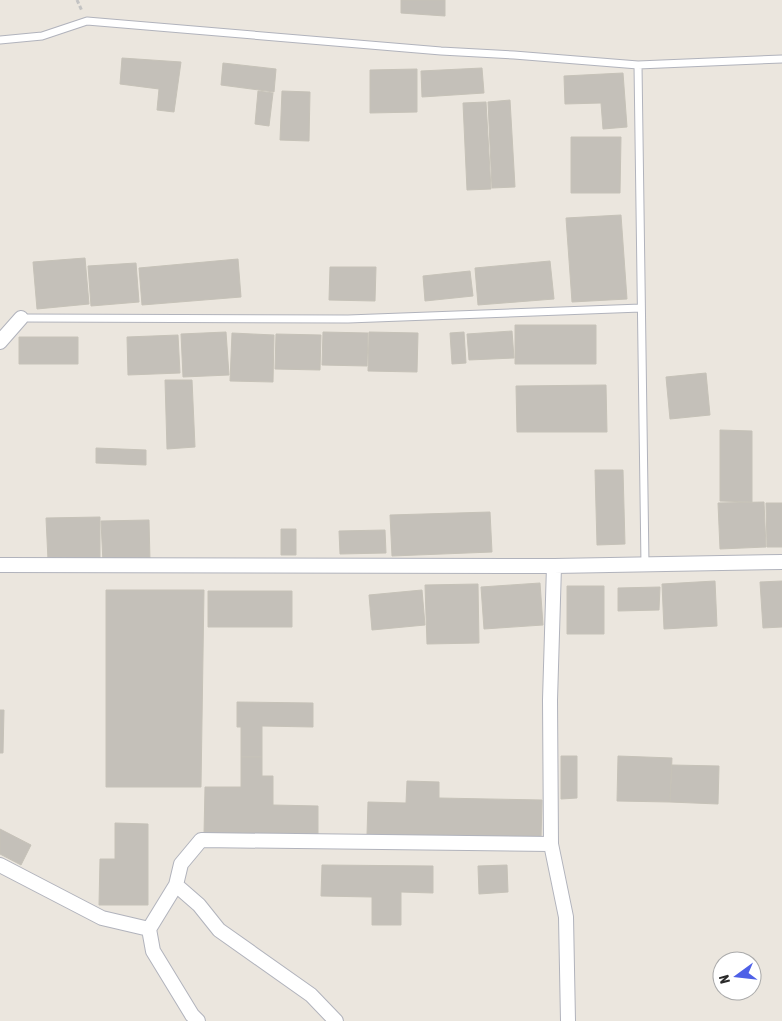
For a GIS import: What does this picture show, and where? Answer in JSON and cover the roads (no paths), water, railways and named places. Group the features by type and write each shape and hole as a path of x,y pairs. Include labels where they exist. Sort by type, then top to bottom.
{"street":[{"path":"0,342 20,318"},
{"path":"0,565 554,566 782,562"},
{"path":"554,566 550,700 551,844 566,917 568,1021"},
{"path":"198,1021 192,1015 153,951 149,929 176,885 182,864 201,840 551,844"},
{"path":"0,865 102,918 149,929"},
{"path":"176,885 199,905 219,930 311,995 336,1021"}],"lane":[{"path":"0,40 42,36 87,21 441,51 638,65 782,59"},
{"path":"638,65 646,565"},
{"path":"20,318 348,319 642,308"}]}
